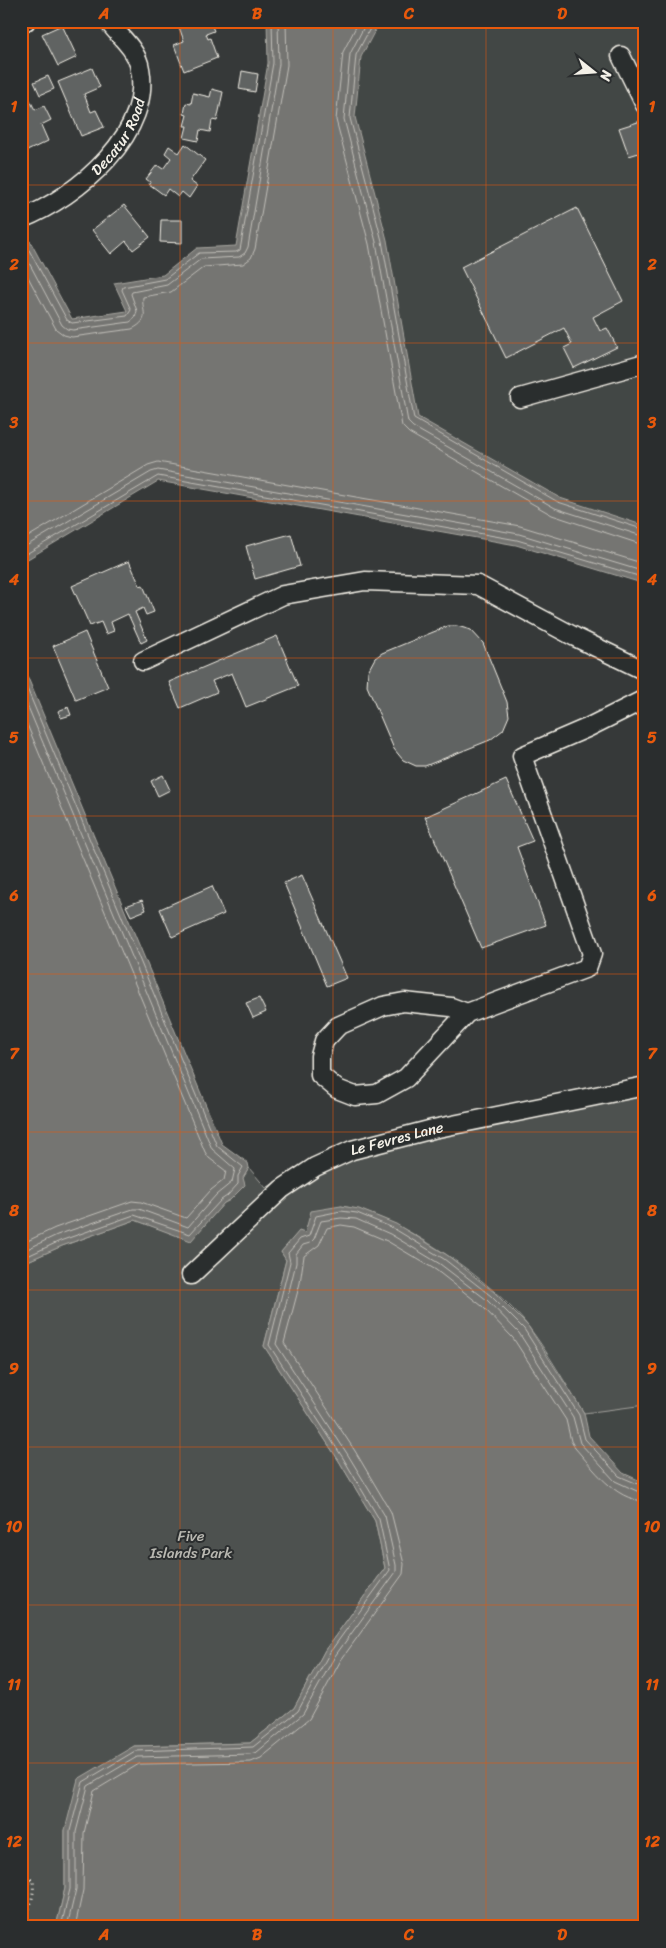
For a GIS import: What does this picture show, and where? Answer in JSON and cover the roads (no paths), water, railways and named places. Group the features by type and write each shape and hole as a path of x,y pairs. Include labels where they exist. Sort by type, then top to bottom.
{"street":[{"path":"21,23 26,21"},
{"name":"Decatur Road","path":"21,219 33,215 74,189 104,164 122,140 139,108 141,88 139,65 133,51 108,21"},
{"path":"622,56 645,105"},
{"path":"520,398 645,363"},
{"path":"143,661 283,595 365,581 478,585 575,637 645,671"},
{"path":"467,1014 451,1007 404,1002 383,1006 338,1026 324,1041 320,1056 320,1075 337,1089 355,1096 377,1094 406,1078 467,1014 588,968 592,954 522,756 587,728 645,699"},
{"name":"Le Fevres Lane","path":"191,1276 282,1189 315,1166 352,1150 433,1129 645,1086"}],"water":[{"path":"267,21 380,21 361,57 355,117 387,240 418,417 560,498 645,526 645,584 516,545 158,481 21,563 21,245 30,241 72,319 127,311 114,283 163,275 197,248 236,246 268,63"},
{"path":"21,661 222,1144 248,1163 249,1168 243,1178 245,1185 230,1200 224,1203 191,1241 135,1220 62,1246 21,1264"},
{"path":"341,1206 359,1209 396,1224 447,1255 494,1292 528,1326 584,1413 589,1436 623,1473 645,1483 645,1927 56,1927 65,1888 65,1830 78,1779 134,1746 250,1743 294,1708 325,1650 385,1568 375,1521 339,1461 264,1346 286,1260 281,1252 299,1231 305,1233 311,1211"}],"park label":[{"name":"Five Islands Park","path":"191,1544"}]}
